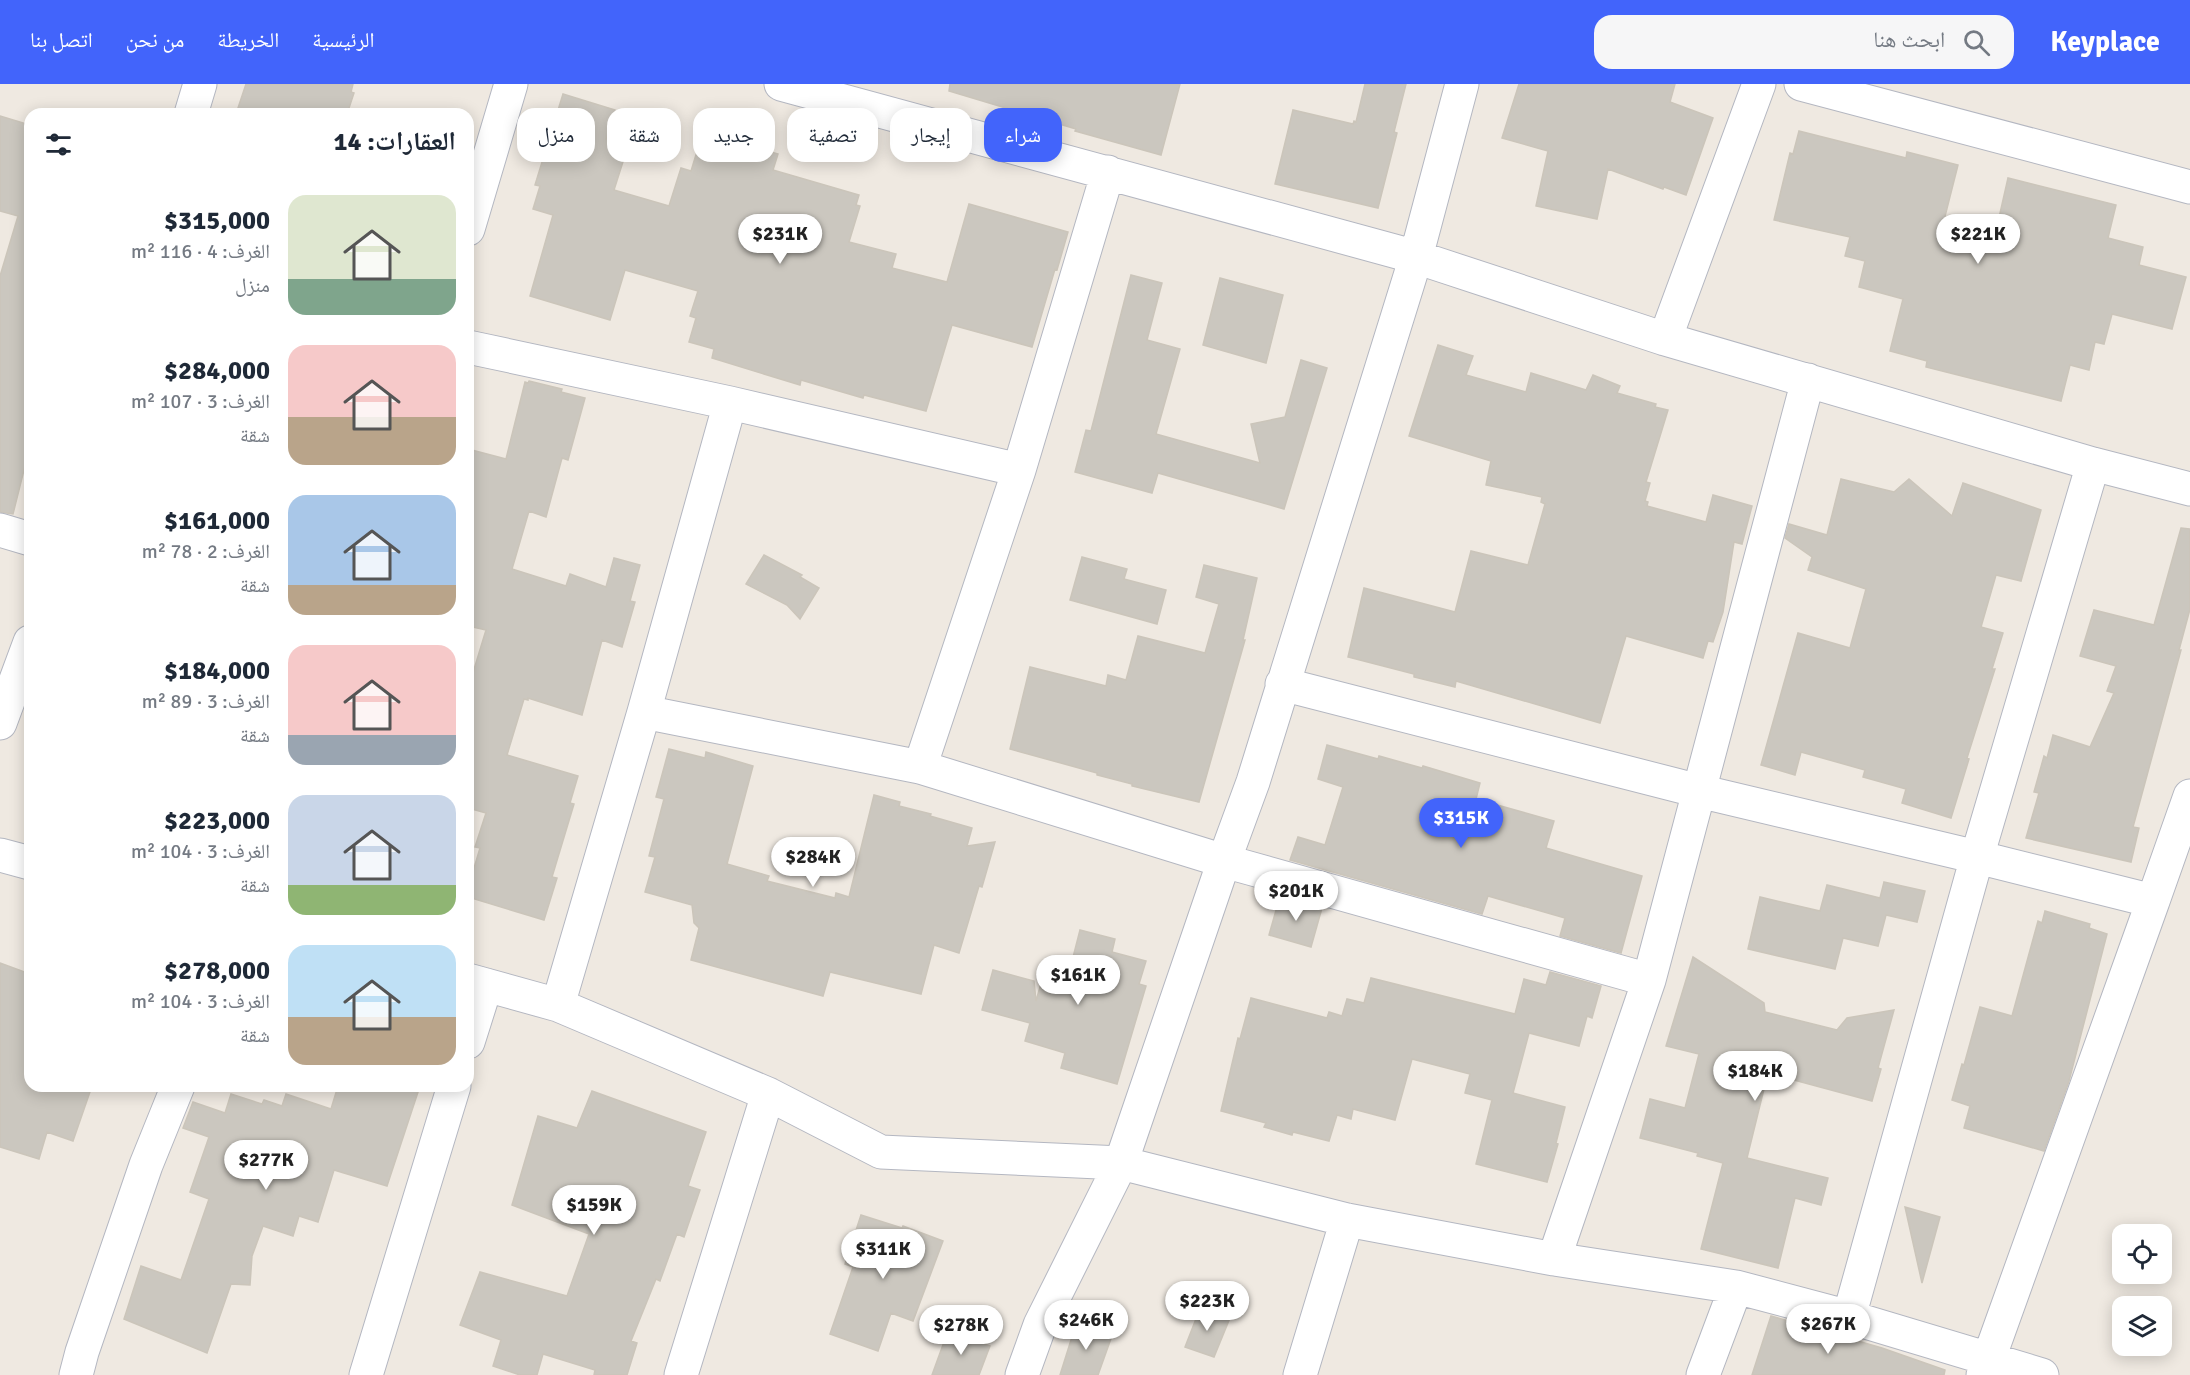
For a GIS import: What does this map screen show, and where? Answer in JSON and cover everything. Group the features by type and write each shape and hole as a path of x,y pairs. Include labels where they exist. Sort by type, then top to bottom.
{"street":[{"path":"193,108 200,84"},
{"path":"474,209 511,84"},
{"path":"781,84 822,89 1108,172 1416,257 1665,339 2093,464 2190,489"},
{"path":"1022,1375 1040,1325 1121,1163 1253,782 1416,257 1462,84"},
{"path":"1665,339 1759,84"},
{"path":"1801,84 2190,187"},
{"path":"920,767 1018,470 1108,172"},
{"path":"474,348 730,403 1018,470"},
{"path":"1554,1259 1649,980 1808,380"},
{"path":"558,1005 644,712 730,403"},
{"path":"1849,1317 1977,857 2093,464"},
{"path":"0,530 24,537"},
{"path":"0,723 24,658"},
{"path":"1282,684 1699,791 2153,901"},
{"path":"644,712 920,767 1224,861 1649,980"},
{"path":"1986,1367 2190,796"},
{"path":"0,855 24,861"},
{"path":"474,1003 477,983 558,1005 768,1094 881,1152 1121,1163 1347,1220 1554,1259 1736,1287 1849,1317 1986,1367 2042,1375"},
{"path":"76,1375 146,1165 176,1092"},
{"path":"366,1375 452,1092"},
{"path":"681,1375 768,1094"},
{"path":"1300,1375 1347,1220"},
{"path":"1703,1375 1736,1287"}],"building":[{"path":"246,84 353,84 351,92 354,93 349,108 238,108"},
{"path":"950,84 1180,84 1161,155 1075,131 1076,129 1062,125 1062,108 1006,108 949,91"},
{"path":"1365,84 1406,84 1394,132 1397,133 1378,208 1275,184 1293,110 1353,124 1354,121 1356,122"},
{"path":"1519,84 1675,84 1670,102 1713,118 1686,195 1608,169 1597,219 1536,206 1548,151 1502,138"},
{"path":"563,94 608,108 607,162 623,162 614,190 669,206 681,168 691,171 694,162 775,162 775,153 778,154 773,170 859,195 856,205 860,206 849,242 896,254 892,268 947,282 969,204 1068,232 1032,347 952,325 926,411 864,395 863,398 801,380 800,385 712,358 714,349 689,342 696,318 690,316 698,291 625,270 610,320 530,296 553,215 533,209 540,186 535,185 542,162 595,162 595,108 559,108"},
{"path":"0,116 24,123 24,470 13,514 0,512 0,276 18,216 0,211"},
{"path":"1799,131 1906,158 1907,152 1958,165 1939,240 1991,253 2008,178 2116,205 2108,238 2143,247 2139,265 2186,277 2172,329 2112,314 2104,344 2095,342 2089,370 2070,365 2061,401 1926,367 1927,361 1890,351 1903,299 1859,287 1865,261 1845,256 1850,237 1774,220 1790,153 1793,154"},
{"path":"1131,275 1162,283 1147,340 1180,349 1156,434 1260,463 1251,424 1285,417 1301,360 1327,368 1284,509 1158,473 1152,493 1075,472 1086,430 1091,431"},
{"path":"1220,278 1283,295 1266,363 1203,345"},
{"path":"1438,345 1473,356 1466,375 1526,392 1531,373 1586,390 1593,375 1620,386 1617,393 1656,404 1655,407 1668,410 1646,482 1650,483 1645,501 1648,502 1647,506 1706,522 1713,495 1752,506 1742,544 1734,542 1723,612 1713,642 1708,641 1703,658 1626,636 1600,723 1456,681 1455,687 1348,657 1364,588 1455,612 1471,551 1528,565 1545,504 1541,502 1542,497 1486,485 1491,461 1409,436"},
{"path":"529,381 562,389 561,392 585,398 568,460 562,458 546,517 529,511 512,569 566,586 570,574 606,587 614,558 640,565 630,601 635,602 622,647 602,640 582,715 528,698 528,700 524,699 507,755 578,776 570,803 574,804 552,877 557,878 544,920 474,899 474,868 480,848 475,847 486,813 474,810 474,669 486,630 474,627 474,451 506,459 525,382"},
{"path":"1841,479 1894,492 1909,479 1952,516 1963,483 2041,510 2021,581 1996,575 1981,627 2003,633 1992,669 1995,669 1951,818 1902,803 1906,789 1863,777 1865,770 1801,752 1795,775 1761,765 1798,633 1850,648 1866,589 1808,570 1812,557 1785,538 1789,524 1827,535"},
{"path":"2181,528 2190,529 2190,609 2133,827 2139,828 2131,862 2026,838 2039,793 2034,792 2044,756 2047,758 2053,735 2090,747 2114,693 2107,691 2116,666 2080,656 2094,610 2154,625"},
{"path":"764,555 802,575 800,577 819,588 800,619 787,605 746,584"},
{"path":"1082,557 1127,569 1124,579 1166,590 1157,624 1070,600"},
{"path":"1204,565 1257,578 1243,640 1245,640 1199,802 1132,786 1132,784 1097,775 1097,773 1010,749 1030,667 1106,686 1108,675 1126,680 1138,636 1205,653 1219,604 1196,597"},
{"path":"1327,745 1378,759 1379,756 1422,768 1423,766 1480,783 1476,799 1554,821 1546,848 1642,876 1621,953 1560,936 1565,918 1488,896 1482,914 1290,860 1298,837 1325,845 1343,787 1318,779"},
{"path":"669,749 705,758 706,752 753,766 727,864 769,876 767,881 835,898 836,893 849,897 874,795 900,802 899,806 972,828 967,846 995,842 959,953 934,945 921,994 830,972 823,996 691,960 699,928 694,923 692,905 645,892 655,857 649,856 664,799 656,797"},
{"path":"1884,882 1925,891 1917,922 1886,915 1878,946 1843,938 1835,969 1748,949 1760,897 1820,911 1827,885 1880,898"},
{"path":"1280,896 1322,908 1311,947 1269,935"},
{"path":"2045,911 2090,924 2089,928 2107,934 2069,1081 2044,1151 1964,1128 1970,1106 1952,1100 1980,1007 2012,1016 2038,921 2042,923"},
{"path":"1080,930 1115,939 1112,952 1146,961 1139,984 1146,986 1117,1084 1061,1068 1065,1053 1025,1041 1030,1023 982,1010 993,970 1034,981 1036,1001 1047,962 1070,969"},
{"path":"1693,957 1764,1003 1765,1012 1837,1030 1847,1018 1894,1010 1878,1068 1881,1069 1872,1101 1730,1063 1764,1089 1747,1158 1828,1178 1821,1205 1795,1198 1778,1268 1701,1249 1723,1163 1697,1156 1698,1153 1640,1138 1650,1099 1685,1108 1699,1054 1666,1046"},
{"path":"0,963 24,972 24,1092 90,1092 73,1141 47,1132 39,1159 0,1147"},
{"path":"1550,972 1601,986 1592,1018 1587,1016 1579,1046 1529,1033 1513,1093 1565,1107 1556,1143 1558,1144 1547,1182 1476,1164 1492,1100 1465,1093 1470,1074 1412,1059 1395,1120 1353,1109 1351,1119 1337,1115 1329,1141 1293,1132 1292,1135 1264,1127 1266,1123 1221,1111 1238,1038 1240,1039 1251,998 1327,1018 1329,1012 1342,1016 1347,999 1364,1003 1371,978 1515,1014 1524,979 1546,985"},
{"path":"592,1091 706,1132 688,1186 700,1190 684,1237 677,1234 660,1281 656,1279 631,1341 637,1343 627,1375 594,1375 595,1370 543,1354 537,1375 520,1375 493,1366 501,1340 460,1325 480,1272 567,1296 589,1234 512,1205 538,1116 577,1128"},
{"path":"336,1092 418,1092 387,1186 334,1170 318,1222 299,1216 293,1236 263,1226 252,1256 250,1285 231,1284 207,1353 124,1319 141,1266 181,1280 209,1199 190,1192 209,1137 183,1128 193,1102 225,1113 231,1094 262,1104 264,1100 282,1106 286,1094 331,1109"},
{"path":"1905,1207 1940,1217 1922,1283"},
{"path":"861,1215 902,1228 903,1226 943,1241 913,1321 891,1313 878,1351 830,1334 853,1267 845,1264"},
{"path":"1201,1306 1230,1318 1214,1357 1185,1347"},
{"path":"1771,1316 1882,1348 1945,1370 1944,1375 1752,1375"},
{"path":"1077,1321 1113,1333 1098,1375 1060,1375"},
{"path":"948,1331 990,1346 979,1375 932,1375"}]}
